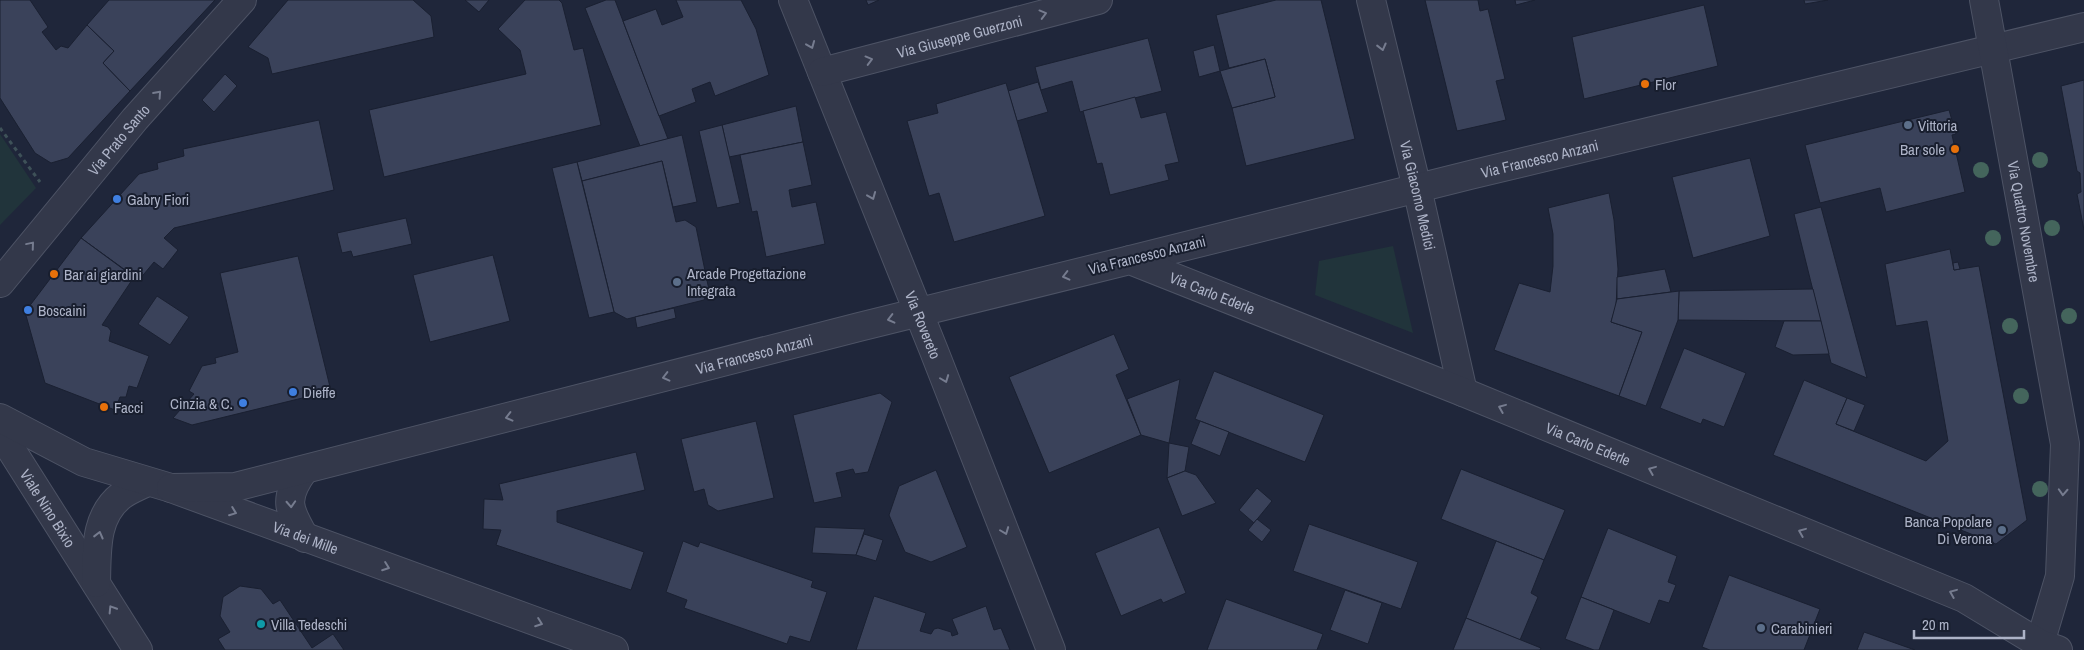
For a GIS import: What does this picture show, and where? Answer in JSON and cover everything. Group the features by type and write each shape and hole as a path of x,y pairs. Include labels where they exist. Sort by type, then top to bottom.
{"street":[{"name":"Via Prato Santo","path":"0,283 135,119 242,0"},
{"name":"Via Rovereto","path":"793,0 919,312 1051,650"},
{"name":"Via Giuseppe Guerzoni","path":"822,72 1098,0"},
{"name":"Via Giacomo Medici","path":"1371,0 1417,188 1463,392"},
{"name":"Via Quattro Novembre","path":"1984,0 2065,444 2060,576 2045,648"},
{"name":"Via Francesco Anzani","path":"159,485 235,487 919,312 1417,188 2084,27"},
{"name":"Via Carlo Ederle","path":"1130,260 1463,392 1964,598 2045,648"},
{"name":"Via dei Mille","path":"0,418 84,462 159,485 614,650"},
{"name":"Viale Nino Bixio","path":"0,432 138,650"},
{"name":"Via Quattro Novembre","path":"2065,444 2084,484"},
{"path":"304,470 293,485 289,504 293,518 305,538"},
{"name":"Viale Nino Bixio","path":"96,583 97,542 103,519 121,496 159,485"}],"path":[{"path":"1,128 45,189"}],"shaded area":[{"path":"0,134 36,188 0,225"},
{"path":"1393,246 1413,333 1315,295 1319,261"}],"building":[{"path":"0,0 30,0 48,27 42,32 56,50 61,46 68,48 87,25 114,51 103,63 130,91 68,158 51,163 35,153 0,98"},
{"path":"109,0 215,0 130,91 103,63 114,51 87,25"},
{"path":"288,0 413,0 431,16 434,37 272,74 268,58 248,47"},
{"path":"465,0 489,0 479,12"},
{"path":"525,0 559,0 562,3 574,50 583,48 601,125 384,177 369,110 526,74 520,50 498,29"},
{"path":"606,0 615,0 668,139 640,146 585,8"},
{"path":"676,0 741,0 756,29 769,75 715,96 710,82 692,89 696,102 659,116 623,21 656,9 662,25 683,17"},
{"path":"866,0 879,0 868,5"},
{"path":"1276,0 1321,0 1355,139 1246,166 1232,108 1275,97 1265,59 1229,68 1216,15"},
{"path":"1425,0 1478,0 1480,11 1488,9 1505,79 1496,81 1506,120 1457,131"},
{"path":"1515,0 1535,0 1516,5"},
{"path":"1804,0 1828,0 1805,4"},
{"path":"1704,5 1718,66 1584,99 1572,37"},
{"path":"1148,38 1162,91 1080,112 1072,81 1041,90 1035,67"},
{"path":"1214,45 1220,71 1199,77 1193,51"},
{"path":"1265,59 1275,97 1232,108 1220,71"},
{"path":"225,74 237,86 214,112 202,100"},
{"path":"2084,80 2084,230 2077,194 2081,192 2080,173 2077,171 2061,86"},
{"path":"1038,82 1048,112 1017,121 1008,91"},
{"path":"1006,83 1045,216 954,242 939,193 929,196 907,121 938,113 936,104"},
{"path":"1135,97 1141,118 1166,112 1179,162 1165,165 1169,180 1110,195 1102,163 1097,164 1083,111"},
{"path":"796,106 803,142 729,157 722,125"},
{"path":"1949,110 1956,134 1952,135 1965,192 1886,212 1880,188 1820,203 1805,145"},
{"path":"319,120 334,190 174,228 164,238 178,250 163,269 154,262 139,280 81,238 139,174 158,169 157,163 184,156 183,149"},
{"path":"722,125 740,203 717,208 699,131"},
{"path":"682,135 697,202 673,207 662,161 582,181 577,162"},
{"path":"803,142 812,185 789,190 792,207 816,202 825,244 766,257 757,211 752,212 740,155"},
{"path":"1750,158 1770,236 1693,258 1672,177"},
{"path":"662,161 676,222 685,220 696,227 709,290 704,300 627,319 614,312 582,181"},
{"path":"577,162 614,312 589,318 552,168"},
{"path":"1609,193 1614,220 1618,269 1616,306 1611,322 1642,332 1619,396 1494,350 1519,283 1550,292 1553,266 1553,234 1548,208"},
{"path":"1821,207 1867,378 1831,363 1794,214"},
{"path":"406,218 412,244 353,257 351,251 342,253 337,233"},
{"path":"81,238 134,277 102,325 108,327 111,331 109,341 149,356 137,388 129,386 126,397 120,397 115,410 45,383 25,312"},
{"path":"1950,249 1954,270 1979,266 2027,520 1996,544 1773,455 1804,380 1847,398 1836,424 1926,461 1948,441 1927,321 1896,326 1885,264"},
{"path":"493,255 510,321 430,342 413,275"},
{"path":"298,256 331,391 192,425 173,418 194,394 189,391 202,366 216,363 215,358 238,352 220,273"},
{"path":"1958,262 1960,269 1954,270 1953,263"},
{"path":"1665,269 1671,292 1617,299 1617,277"},
{"path":"1813,289 1821,321 1678,320 1679,291"},
{"path":"1679,291 1678,320 1646,406 1619,396 1642,332 1611,322 1617,299"},
{"path":"157,296 189,317 170,345 138,324"},
{"path":"674,308 676,318 637,328 635,317"},
{"path":"1784,321 1821,321 1829,354 1793,355 1775,347"},
{"path":"1114,334 1129,369 1116,375 1141,435 1049,473 1009,377"},
{"path":"1684,348 1746,373 1724,427 1703,419 1701,424 1660,408"},
{"path":"1214,371 1324,415 1305,462 1195,419"},
{"path":"1180,379 1169,443 1141,435 1127,399"},
{"path":"880,393 892,402 868,472 855,474 853,469 836,473 842,497 814,503 793,415"},
{"path":"1847,398 1865,405 1854,431 1836,424"},
{"path":"756,421 774,498 718,511 708,505 704,489 694,492 681,439"},
{"path":"1200,421 1229,432 1220,456 1191,444"},
{"path":"1169,443 1189,447 1185,471 1167,478"},
{"path":"636,452 645,490 557,511 557,522 644,552 631,590 496,545 501,530 483,529 484,499 503,500 499,484"},
{"path":"1461,469 1565,510 1544,560 1441,519"},
{"path":"936,470 967,547 931,562 905,552 889,515 899,486"},
{"path":"1185,471 1196,475 1216,503 1182,516 1167,478"},
{"path":"1257,488 1272,501 1254,523 1239,510"},
{"path":"1257,519 1271,530 1262,542 1248,530"},
{"path":"1309,524 1418,562 1401,609 1293,571"},
{"path":"815,527 865,529 856,555 812,553"},
{"path":"1159,527 1186,593 1163,603 1161,599 1121,616 1095,553"},
{"path":"1608,528 1677,556 1668,582 1676,585 1669,603 1659,600 1650,624 1581,597"},
{"path":"864,534 883,540 876,561 856,555"},
{"path":"683,541 698,547 700,542 813,581 811,587 827,592 810,642 790,636 787,644 684,608 687,600 666,592"},
{"path":"1496,541 1544,560 1531,593 1538,597 1520,640 1466,618"},
{"name":"Carabinieri","path":"1729,575 1820,609 1804,650 1710,650 1702,647"},
{"name":"Villa Tedeschi","path":"240,586 261,589 273,604 280,600 312,648 333,634 344,650 225,650 218,639 230,632 220,616 223,597"},
{"path":"1345,590 1382,603 1368,644 1330,630"},
{"path":"874,596 926,613 920,631 931,634 934,629 938,628 951,632 952,636 958,634 952,619 986,606 994,630 1001,628 1010,650 856,650"},
{"path":"1581,597 1614,610 1599,650 1594,650 1565,639"},
{"path":"1226,599 1323,634 1317,650 1207,650"},
{"path":"1466,618 1541,648 1540,650 1453,650"},
{"path":"1864,632 1915,650 1857,650"}],"place":[{"name":"Flor","path":"1645,84"},
{"name":"Vittoria","path":"1908,125"},
{"name":"Bar sole","path":"1955,149"},
{"name":"Gabry Fiori","path":"117,199"},
{"name":"Bar ai giardini","path":"54,274"},
{"name":"Arcade Progettazione Integrata","path":"677,282"},
{"name":"Boscaini","path":"28,310"},
{"name":"Dieffe","path":"293,392"},
{"name":"Cinzia & C.","path":"243,403"},
{"name":"Facci","path":"104,407"},
{"name":"Banca Popolare Di Verona","path":"2002,530"},
{"name":"Villa Tedeschi","path":"261,624"},
{"name":"Carabinieri","path":"1761,628"}]}
